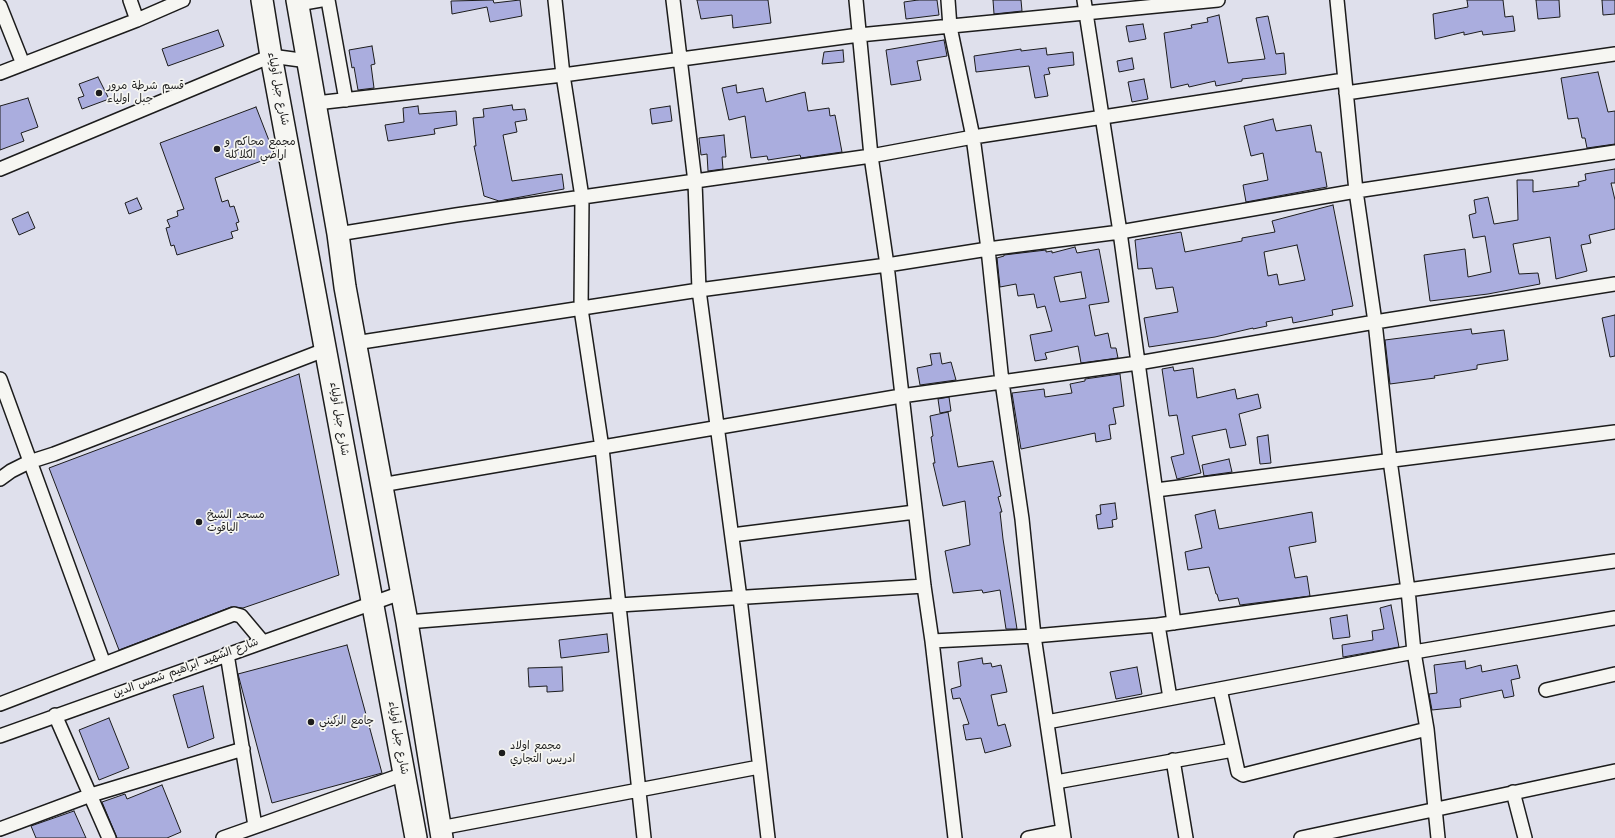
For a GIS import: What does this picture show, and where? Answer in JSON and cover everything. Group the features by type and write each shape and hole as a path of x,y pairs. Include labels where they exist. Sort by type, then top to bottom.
{"main road":[{"name":"شارع جبل أولياء","path":"262,0 271,56 327,349 344,453 416,838"},
{"path":"297,2 316,103 355,343 407,622 441,833"}],"street":[{"path":"130,0 138,20"},
{"path":"0,73 138,20 184,0"},
{"path":"297,2 320,0"},
{"path":"328,0 346,100"},
{"path":"555,0 563,75 582,197 581,309 602,448 644,838"},
{"path":"673,0 695,182 700,290 740,598 768,838"},
{"path":"856,0 871,156 887,265 901,396 955,838"},
{"path":"948,0 950,27 973,137 988,249 1002,382 1022,519 1034,636 1064,834 1028,838"},
{"path":"316,103 563,75 859,35 950,27 1085,6 1218,0"},
{"path":"1337,0 1356,191 1375,322 1390,460 1408,590 1414,652 1427,729 1438,838"},
{"path":"0,6 23,64"},
{"path":"1085,6 1120,232 1174,623"},
{"path":"338,234 582,197 871,156 973,137 1345,87 1615,54"},
{"path":"0,169 271,56 308,61"},
{"path":"355,343 700,290 887,265 988,249 1120,232 1356,191 1615,152"},
{"path":"381,485 602,448 718,426 901,396 1138,363 1375,322 1615,284"},
{"path":"0,479 11,471 29,462 54,454 327,349"},
{"path":"0,379 29,462 104,664"},
{"path":"1156,490 1615,432"},
{"path":"732,535 915,512"},
{"path":"932,641 1034,636 1158,625 1615,561"},
{"path":"407,622 619,605 924,586"},
{"name":"شارع الشهيد ابراهيم شمس الدين","path":"0,736 262,641 401,593"},
{"path":"0,704 234,614 241,616 262,641"},
{"path":"1047,722 1414,652 1615,618"},
{"path":"1158,625 1170,698"},
{"path":"227,654 244,749 255,826"},
{"path":"1546,690 1615,674"},
{"path":"1220,689 1238,772 1243,775 1427,729"},
{"path":"55,715 109,838"},
{"path":"0,829 91,795 244,749"},
{"path":"1056,782 1233,750"},
{"path":"1173,760 1186,838"},
{"path":"441,833 640,790 759,767"},
{"path":"1301,838 1513,792 1615,772"},
{"path":"223,838 404,774"},
{"path":"1513,792 1525,838"}],"building":[{"path":"493,0 494,3 520,0 522,16 490,22 487,7 452,14 451,1"},
{"path":"697,0 768,0 771,23 733,28 732,15 701,19"},
{"path":"937,0 939,15 906,19 904,2"},
{"path":"993,0 1021,0 1022,11 994,14"},
{"path":"1467,0 1503,0 1505,17 1513,16 1515,31 1483,35 1482,31 1464,35 1464,32 1435,39 1433,14 1468,7"},
{"path":"1536,0 1559,0 1560,17 1538,19"},
{"path":"1602,0 1615,0 1615,14 1603,15"},
{"path":"1219,15 1228,63 1265,59 1256,18 1268,16 1276,54 1284,53 1286,74 1242,79 1242,81 1216,86 1215,81 1189,87 1188,84 1171,88 1164,33 1192,28 1191,25 1208,22 1207,18"},
{"path":"1143,24 1146,39 1129,42 1126,26"},
{"path":"218,30 224,46 168,66 162,49"},
{"path":"944,40 947,56 917,61 921,80 891,85 886,50"},
{"path":"372,46 375,64 371,65 374,88 358,90 349,50"},
{"path":"1046,48 1047,55 1073,52 1074,65 1048,68 1050,74 1044,75 1048,96 1035,98 1029,66 976,72 974,56 1021,49 1021,51"},
{"path":"843,50 844,62 822,64 824,52"},
{"path":"1132,58 1134,69 1119,72 1117,61"},
{"path":"1598,72 1608,112 1615,111 1615,144 1587,148 1585,138 1582,138 1578,118 1568,119 1561,78"},
{"path":"98,77 109,99 82,109 78,98 84,96 79,84"},
{"path":"1144,79 1148,99 1132,102 1128,82"},
{"path":"736,85 737,93 763,88 766,102 805,92 808,111 829,108 830,116 835,115 842,152 801,158 800,155 768,160 767,156 751,158 745,116 729,120 722,88"},
{"path":"28,98 38,127 21,133 24,141 0,150 0,106"},
{"path":"512,105 513,110 525,109 527,120 515,122 517,132 503,135 512,181 562,174 564,189 499,201 484,196 474,146 476,146 473,118 484,117 483,109"},
{"path":"418,106 419,114 456,111 457,125 434,129 435,134 388,141 385,125 404,122 403,108"},
{"path":"670,106 672,121 652,124 650,109"},
{"name":"مجمع محاكم و اراضي الكلاكلة","path":"256,107 275,156 215,178 222,202 228,200 230,207 234,206 239,222 236,223 238,230 231,232 233,238 177,255 174,245 171,246 166,228 170,227 167,220 178,216 177,211 184,209 160,143"},
{"path":"1273,119 1276,131 1311,125 1316,152 1321,152 1327,187 1246,202 1243,185 1268,180 1263,153 1251,156 1244,126"},
{"path":"724,135 726,157 722,157 723,169 708,171 707,154 701,155 699,138"},
{"path":"1615,169 1615,183 1611,183 1615,200 1615,229 1589,235 1591,243 1581,245 1587,271 1556,279 1550,237 1513,244 1519,274 1538,273 1540,284 1488,294 1430,301 1424,255 1465,249 1468,277 1491,272 1485,236 1473,238 1469,215 1476,213 1474,200 1488,197 1494,224 1518,220 1517,180 1533,180 1533,192 1579,186 1578,182 1586,180 1585,174"},
{"path":"137,198 142,209 129,214 125,203"},
{"path":"1333,205 1353,306 1332,310 1333,315 1293,323 1292,317 1266,322 1267,326 1215,337 1149,347 1144,318 1178,312 1173,287 1156,289 1152,268 1138,269 1135,240 1181,232 1185,252 1242,241 1242,238 1275,232 1272,221","holes":["1297,245 1305,280 1279,285 1277,274 1268,276 1264,252"]},
{"path":"28,212 35,228 19,235 12,219"},
{"path":"1075,247 1077,253 1099,249 1109,302 1089,305 1095,336 1108,333 1111,348 1116,348 1118,358 1081,363 1078,346 1045,353 1047,359 1035,361 1030,335 1052,331 1045,306 1037,308 1034,294 1018,296 1016,284 1000,287 997,258 1004,255 1046,250 1046,252 1052,251 1052,253","holes":["1081,272 1086,298 1060,302 1054,277"]},
{"path":"1615,315 1615,356 1610,357 1602,318"},
{"path":"1471,329 1472,334 1504,330 1508,360 1477,365 1477,369 1434,376 1435,378 1390,384 1385,340"},
{"path":"940,353 942,364 951,362 956,380 920,385 917,368 932,365 930,354"},
{"path":"1173,367 1174,371 1193,368 1197,398 1235,389 1237,399 1258,394 1261,408 1239,414 1246,445 1230,448 1226,429 1192,436 1201,473 1177,479 1171,457 1184,454 1177,415 1169,416 1162,369"},
{"name":"مسجد الشيخ الياقوت","path":"299,374 339,575 243,608 231,607 119,650 49,468"},
{"path":"1120,374 1124,406 1113,408 1116,424 1109,425 1111,439 1096,442 1095,433 1021,449 1012,393 1044,389 1045,397 1072,393 1070,384 1085,381 1085,379"},
{"path":"949,397 951,411 940,413 938,399"},
{"path":"948,412 958,467 993,461 1001,496 998,497 1002,512 1000,512 1003,539 1017,629 1006,629 1000,590 983,593 982,590 953,593 945,551 970,545 965,501 943,506 933,463 935,463 931,437 933,436 930,416"},
{"path":"1268,435 1271,463 1260,464 1257,437"},
{"path":"1229,459 1232,472 1204,476 1202,465"},
{"path":"1115,503 1117,519 1112,520 1113,527 1098,529 1096,515 1101,514 1100,505"},
{"path":"1215,510 1219,529 1312,512 1316,542 1289,547 1295,578 1307,576 1310,596 1240,605 1238,598 1219,601 1209,567 1188,570 1185,552 1202,548 1195,515"},
{"path":"1391,605 1399,647 1343,657 1342,645 1373,640 1372,631 1384,629 1380,608"},
{"path":"1347,615 1350,637 1333,639 1330,618"},
{"path":"607,634 609,652 561,658 559,640"},
{"path":"347,645 382,773 272,803 238,674"},
{"path":"982,658 983,664 991,663 992,667 1001,665 1007,692 991,695 998,726 1005,724 1011,746 985,753 981,738 966,740 963,725 969,724 960,698 953,699 951,689 961,686 958,662"},
{"path":"1465,661 1466,669 1481,665 1482,672 1517,665 1520,678 1511,680 1514,696 1504,698 1502,690 1460,699 1461,707 1432,710 1429,694 1437,693 1434,665"},
{"path":"562,667 563,691 547,692 547,686 529,687 528,668"},
{"path":"1137,667 1142,694 1116,699 1110,672"},
{"path":"203,686 214,738 188,748 173,695"},
{"path":"109,718 129,768 99,780 79,730"},
{"path":"162,785 181,832 167,838 117,838 102,802 125,794 127,799"},
{"path":"74,811 86,838 36,838 31,826"}],"place":[{"name":"قسم شرطة مرور جبل اولياء","path":"99,93"},
{"name":"مجمع محاكم و اراضي الكلاكلة","path":"217,149"},
{"name":"مسجد الشيخ الياقوت","path":"199,522"},
{"name":"جامع الركيني","path":"311,722"},
{"name":"مجمع اولاد ادريس التجاري","path":"502,753"}]}
